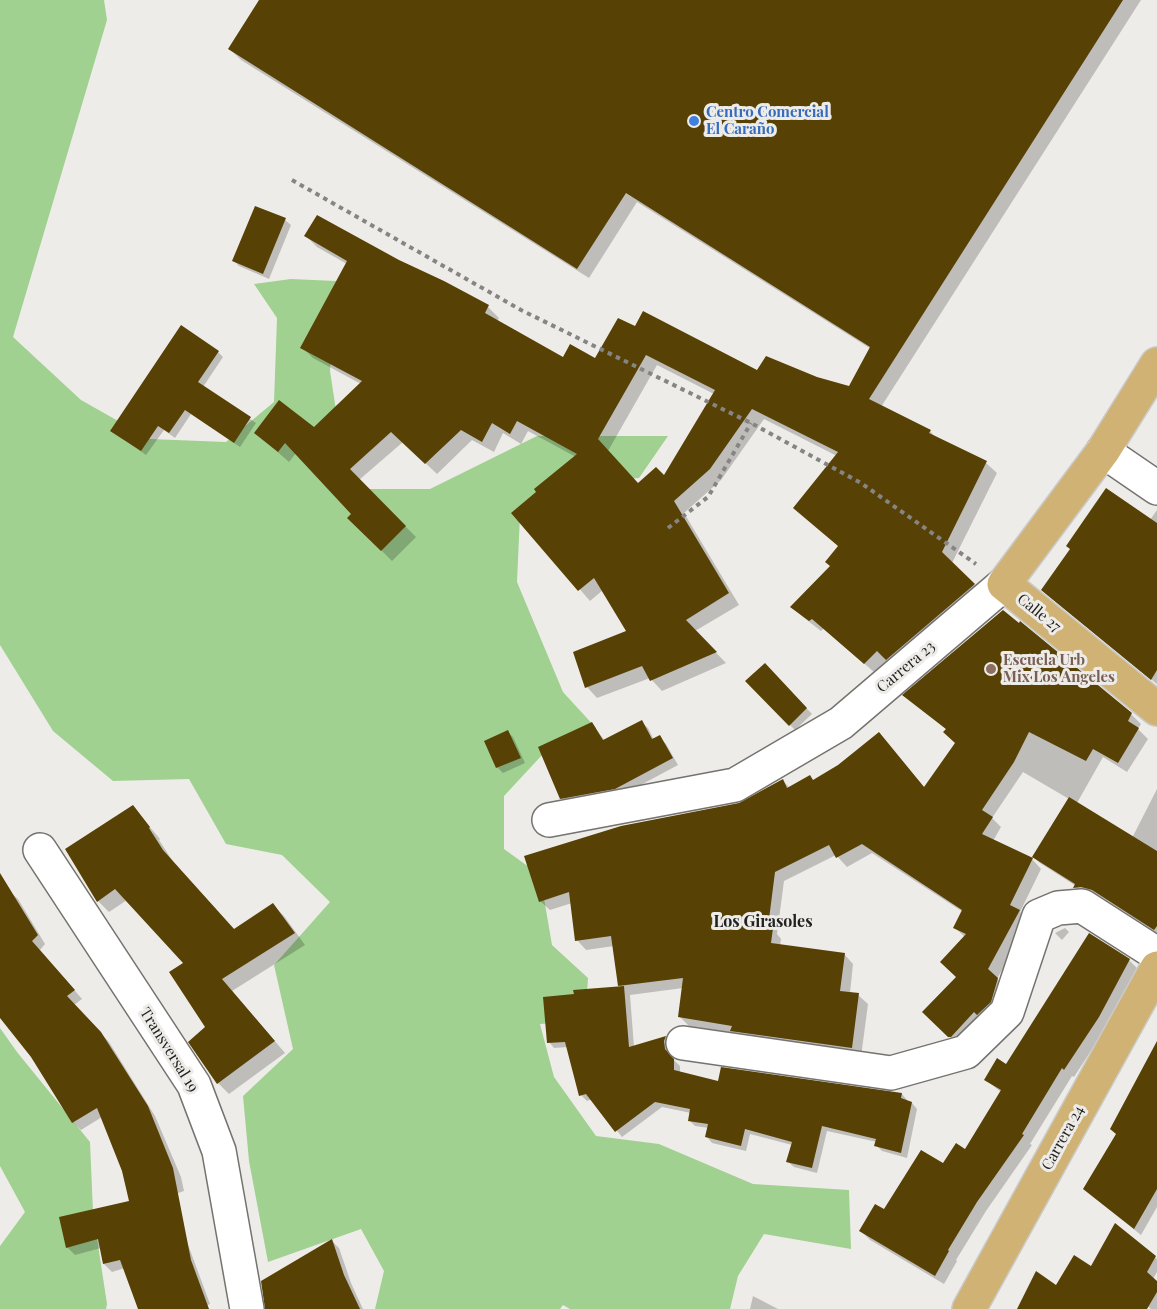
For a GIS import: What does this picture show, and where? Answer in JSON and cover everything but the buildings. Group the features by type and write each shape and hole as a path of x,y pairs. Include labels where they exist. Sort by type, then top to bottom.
{"main road":[{"name":"Carrera 23","path":"1004,585 1103,451 1157,364"},
{"name":"Calle 27","path":"1004,585 1157,709"},
{"name":"Carrera 24","path":"969,1309 1157,968"}],"street":[{"path":"1103,451 1157,488"},
{"name":"Carrera 23","path":"549,820 735,785 841,723 1004,585"},
{"name":"Transversal 19","path":"40,850 194,1085 219,1151 247,1309"},
{"path":"683,1043 891,1073 966,1052 1007,1012 1040,916 1058,908 1082,906 1157,954"}],"path":[{"path":"292,180 521,310 752,423 861,483 1004,585"},
{"path":"668,528 708,497 752,423"}],"green space":[{"path":"0,0 104,0 107,20 13,337 81,400 150,439 226,442 274,402 277,318 254,284 291,279 336,281 330,371 339,430 353,489 430,489 537,436 668,436 639,478 563,484 520,515 517,582 563,692 596,728 543,754 504,796 504,849 540,875 552,945 588,978 585,1021 540,1024 554,1077 596,1136 659,1144 753,1184 849,1190 851,1249 764,1234 738,1276 730,1309 570,1309 563,1305 560,1309 375,1309 384,1271 361,1229 268,1262 249,1161 243,1096 293,1049 274,965 330,902 282,855 226,844 189,779 113,781 53,731 0,645"},
{"path":"0,1028 90,1142 93,1212 106,1309 0,1309 0,1246 25,1212 0,1166"}],"place":[{"name":"Centro Comercial El Caraño","path":"694,121"},
{"name":"Escuela Urb Mix Los Angeles","path":"991,669"}],"district":[{"name":"Los Girasoles","path":"763,922"}]}
